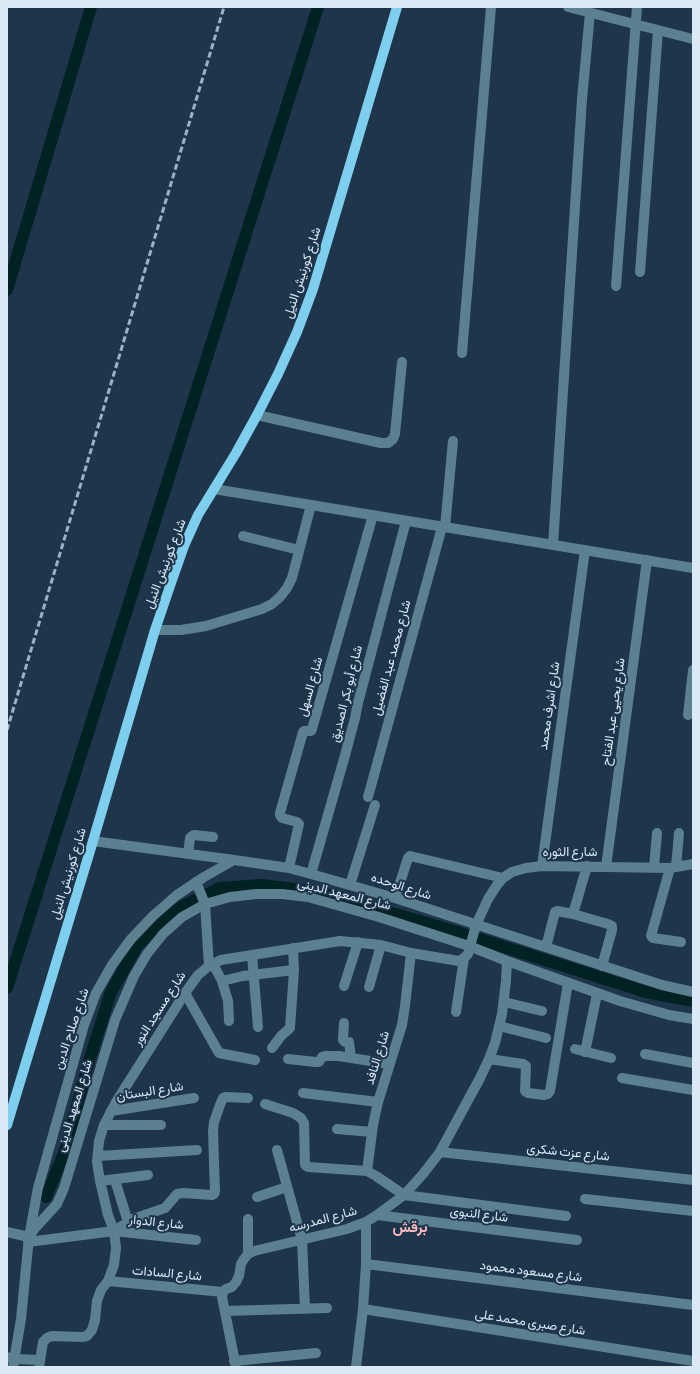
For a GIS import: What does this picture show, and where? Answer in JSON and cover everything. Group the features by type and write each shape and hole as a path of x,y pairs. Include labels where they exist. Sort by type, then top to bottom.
{"main road":[{"name":"شارع كورنيش النيل","path":"7,1125 155,630 184,546 198,515 236,453 278,374 297,332 313,289 396,7"}],"street":[{"path":"462,353 491,7"},
{"path":"568,7 693,39"},
{"path":"616,286 637,7"},
{"path":"553,545 582,99 590,13"},
{"path":"640,272 658,30"},
{"path":"256,415 382,443 388,442 393,439 395,434 402,362"},
{"name":"شارع محمد عبد الفضيل","path":"368,797 444,527 453,441"},
{"path":"214,489 693,568"},
{"path":"155,630 181,630 206,626 262,609 272,604 287,588 292,578 311,505"},
{"name":"شارع السهل","path":"289,868 299,824 297,822 282,818 280,813 303,732 304,730 311,731 312,729 373,515"},
{"name":"شارع أبو بكر الصديق","path":"311,874 346,752 406,521"},
{"path":"243,536 300,550"},
{"name":"شارع اشرف محمد","path":"542,866 585,550"},
{"name":"شارع يحيى عبد الفتاح","path":"606,867 647,560"},
{"path":"688,715 693,670"},
{"path":"350,885 376,805"},
{"path":"654,867 656,833"},
{"path":"679,833 673,868 651,936 654,938 681,942"},
{"path":"188,854 190,838 194,834 213,837"},
{"name":"شارع الوحده","path":"93,841 289,868 395,898 662,985 693,992"},
{"path":"395,898 408,858 410,856 503,878"},
{"name":"شارع صلاح الدين","path":"28,1240 37,1195 46,1161 84,1025 96,993 112,965 131,939 153,916 177,895 234,860"},
{"name":"شارع الثوره","path":"476,925 488,899 503,878 512,872 526,868 542,866 587,866 673,868 693,864"},
{"path":"573,914 587,866"},
{"path":"196,882 205,904 211,965 222,981 228,1001 229,1020"},
{"name":"شارع المعهد الدينى","path":"28,1240 36,1228 57,1204 64,1188 115,1020 134,976 147,954 163,934 182,917 205,904 230,897 256,894 282,894 308,897 379,917 469,946 596,994 644,1009 693,1019"},
{"path":"546,947 555,912 557,911 573,914 612,926 602,966"},
{"path":"456,1012 464,958 468,954 476,925"},
{"name":"شارع مسجد النور","path":"39,1363 43,1342 47,1338 52,1336 82,1337 87,1336 92,1330 101,1290 108,1281 114,1265 116,1248 114,1231 108,1215 100,1181 97,1162 99,1141 104,1125 111,1111 185,993 198,975 211,965 222,960 340,941 381,945 411,953 454,961 459,961 464,958"},
{"path":"344,986 358,942"},
{"path":"369,986 381,945"},
{"path":"272,1048 290,1028 294,970 292,948"},
{"name":"شارع النافد","path":"367,1171 372,1132 378,1102 402,1025 411,953"},
{"path":"252,955 258,1027"},
{"name":"شارع المدرسه","path":"248,1254 254,1251 347,1229 366,1222 404,1195 423,1174 440,1152 489,1059 499,1026 504,1002 507,961"},
{"path":"222,981 242,976 294,970"},
{"path":"489,1059 523,1064 526,1066 525,1091 528,1093 548,1094 550,1091 568,983"},
{"path":"185,993 219,1053 255,1060"},
{"path":"596,994 580,1050 611,1058"},
{"path":"504,1002 542,1011"},
{"path":"344,1023 343,1040 345,1042 349,1042 351,1058"},
{"path":"499,1026 546,1038"},
{"path":"645,1054 693,1063"},
{"path":"288,1059 318,1062 325,1056 351,1058 389,1064"},
{"path":"622,1078 693,1090"},
{"path":"303,1093 378,1102"},
{"path":"7,1232 28,1240 114,1231 133,1219 165,1208 175,1195 180,1193 214,1194 213,1131 214,1122 220,1105 225,1097 248,1098"},
{"name":"شارع البستان","path":"111,1111 194,1098"},
{"path":"265,1104 293,1113 301,1118 304,1123 305,1165 308,1167 367,1171 404,1195 566,1216"},
{"path":"128,1108 129,1125"},
{"path":"104,1125 161,1125"},
{"path":"337,1129 372,1132"},
{"path":"98,1156 197,1150"},
{"path":"277,1150 302,1240 305,1308"},
{"name":"شارع عزت شكرى","path":"440,1152 693,1180"},
{"path":"100,1181 148,1175"},
{"path":"115,1180 128,1222"},
{"path":"257,1197 287,1187"},
{"path":"585,1199 693,1211"},
{"name":"شارع النبوى","path":"377,1215 577,1240"},
{"path":"248,1220 248,1254 241,1264 239,1276 236,1282 223,1292 222,1297 235,1364 316,1353"},
{"path":"356,1367 363,1309 366,1264 366,1222"},
{"name":"شارع الدوار","path":"114,1231 196,1240"},
{"path":"28,1240 25,1280 12,1361 39,1363"},
{"name":"شارع مسعود محمود","path":"366,1264 693,1305"},
{"name":"شارع السادات","path":"108,1281 223,1292"},
{"path":"225,1311 327,1308"},
{"name":"شارع صبرى محمد على","path":"363,1309 693,1361"}],"waterway":[{"path":"7,290 91,7"},
{"path":"7,988 318,7"},
{"path":"46,1197 66,1148 88,1064 111,992 137,946 175,910 220,888 262,885 302,890 337,897 457,932 646,992 693,1001"}],"railway":[{"path":"7,730 224,7"}],"district":[{"name":"برقش","path":"410,1228"}]}
